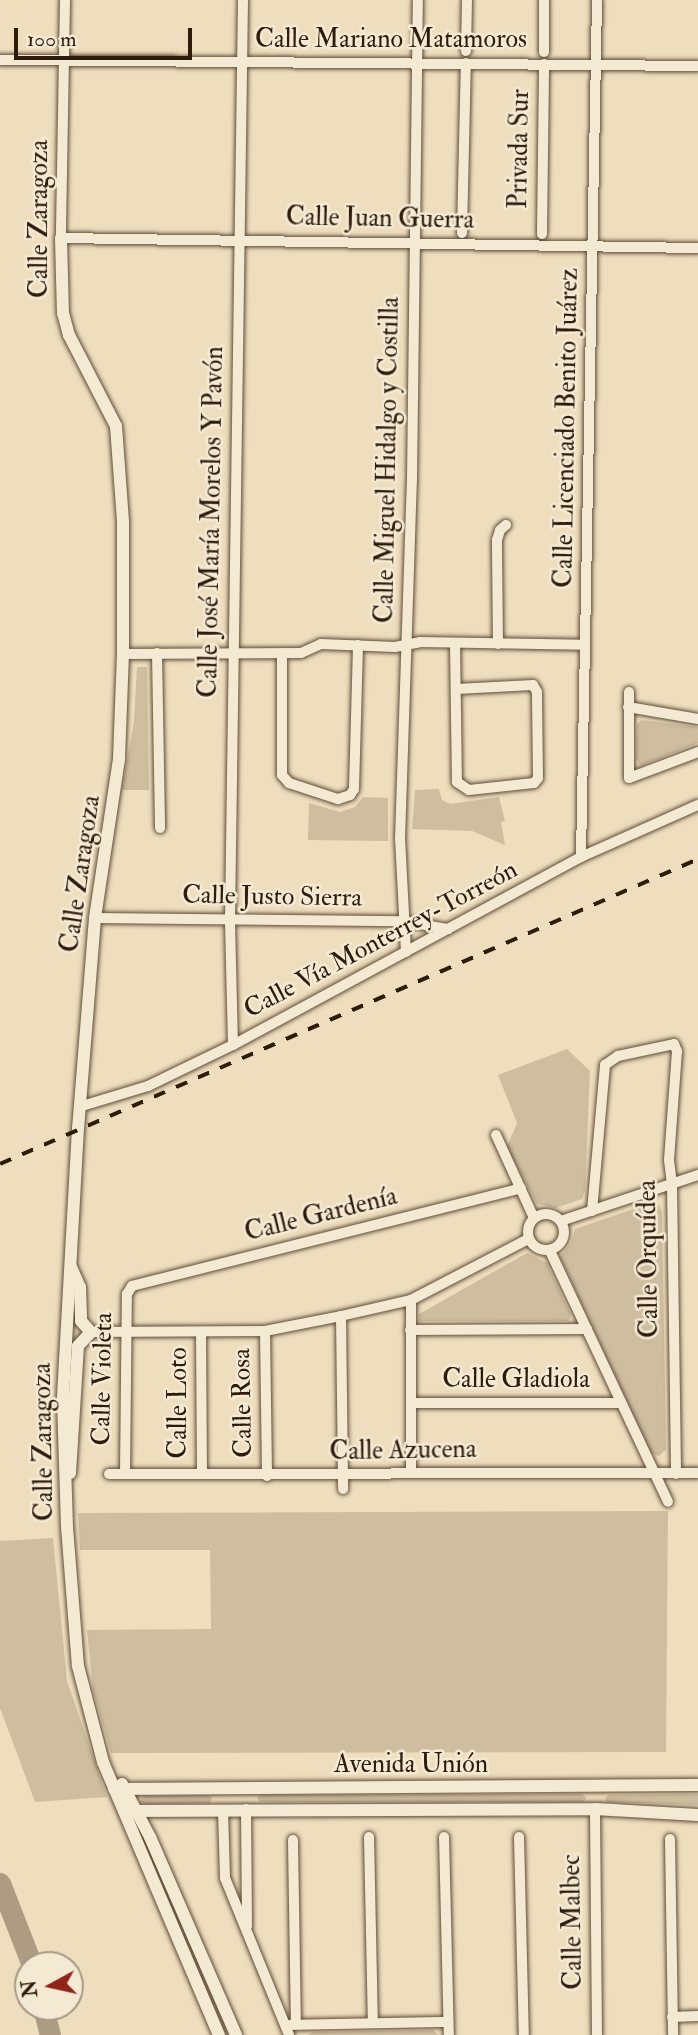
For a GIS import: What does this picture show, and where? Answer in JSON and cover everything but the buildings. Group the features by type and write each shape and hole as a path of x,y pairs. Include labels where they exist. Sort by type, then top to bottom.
{"street":[{"name":"Calle Zaragoza","path":"65,0 61,304 65,323 109,407 119,438 123,654 119,759 94,918 82,1106 78,1128 63,1400 65,1490 80,1681 103,1762 130,1811 219,2035"},
{"name":"Calle José María Morelos Y Pavón","path":"233,1045 230,919 243,0"},
{"name":"Calle Miguel Hidalgo y Costilla","path":"407,952 400,839 407,645 418,0"},
{"path":"461,233 467,0"},
{"name":"Privada Sur","path":"542,234 544,0"},
{"name":"Calle Licenciado Benito Juárez","path":"581,857 597,0"},
{"name":"Calle Mariano Matamoros","path":"0,60 416,61 466,57 544,58 596,65 698,66"},
{"name":"Calle Juan Guerra","path":"61,238 698,248"},
{"path":"498,644 497,540 500,530 506,525"},
{"path":"123,654 304,652 321,643 584,645"},
{"path":"455,643 456,776 459,786 468,790 534,783 538,778 538,717 537,692 533,685 456,690"},
{"path":"282,653 282,775 289,783 338,799 350,795 354,789 358,645"},
{"path":"157,653 160,828"},
{"path":"629,692 629,778 698,752"},
{"path":"628,708 698,719"},
{"name":"Calle Vía Monterrey-Torreón","path":"82,1106 148,1086 233,1045 581,857 698,805"},
{"name":"Calle Justo Sierra","path":"94,918 403,921 447,929"},
{"name":"Calle Orquídea","path":"592,1211 605,1065 618,1056 670,1043 676,1045 669,1160 673,1184 676,1474"},
{"path":"496,1135 534,1218"},
{"path":"561,1222 563,1239 550,1251 539,1250 528,1239 528,1228 534,1218 545,1214 561,1222 698,1175"},
{"name":"Calle Gardenía","path":"132,1286 521,1188"},
{"path":"66,1332 265,1331 341,1316 411,1300 528,1239"},
{"path":"550,1251 668,1502"},
{"path":"71,1267 80,1287 81,1321 91,1332"},
{"name":"Calle Violeta","path":"125,1474 127,1294 132,1286"},
{"path":"411,1300 411,1473"},
{"path":"341,1316 343,1489"},
{"path":"411,1329 587,1329"},
{"name":"Calle Rosa","path":"265,1331 267,1476"},
{"path":"65,1490 72,1467 78,1346 91,1332"},
{"name":"Calle Loto","path":"201,1332 202,1473"},
{"name":"Calle Gladiola","path":"411,1403 621,1403"},
{"name":"Calle Azucena","path":"109,1474 698,1474"},
{"name":"Avenida Unión","path":"120,1789 698,1785"},
{"path":"595,1787 595,1810"},
{"path":"222,1788 225,1878 290,2028"},
{"path":"246,1788 247,1933"},
{"path":"150,1838 154,1821 166,1810"},
{"name":"Avenida Unión","path":"130,1811 595,1810 698,1815"},
{"name":"Calle Malbec","path":"595,1810 597,2035"},
{"name":"Calle Zaragoza","path":"130,1811 150,1838 236,2035"},
{"path":"369,1837 373,2023"},
{"path":"444,1837 449,2035"},
{"path":"519,1837 524,2035"},
{"path":"670,1839 673,2035"},
{"path":"290,2028 293,1840"},
{"path":"672,2017 698,2016"},
{"path":"290,2028 448,2022"}],"shaded area":[{"path":"137,667 147,667 149,790 122,790 134,722"},
{"path":"641,720 698,727 698,743 640,766 636,758 637,725"},
{"path":"439,789 442,800 450,804 499,797 505,821 501,822 505,845 472,831 412,829 415,790"},
{"path":"363,797 388,798 388,841 308,840 309,803 340,812 355,807"},
{"path":"567,1049 590,1071 585,1191 582,1199 556,1208 537,1204 507,1147 517,1123 498,1075"},
{"path":"651,1203 659,1205 662,1212 666,1449 659,1456 651,1453 560,1257 571,1243 575,1229"},
{"path":"527,1253 547,1263 571,1315 569,1321 419,1321 419,1314"},
{"path":"668,1511 666,1752 111,1753 93,1689 87,1630 211,1629 210,1550 80,1550 78,1513"},
{"path":"53,1538 67,1681 107,1797 35,1802 0,1708 0,1541"},
{"path":"582,1794 586,1797 584,1802 260,1802 257,1798 260,1795"},
{"path":"698,1794 698,1805 607,1802 605,1799 608,1795"},
{"path":"208,1795 212,1798 210,1803 144,1804 141,1801 144,1796"},
{"path":"433,2030 439,2035 308,2035 313,2032"}],"waterway":[{"path":"0,1883 27,1951"},
{"path":"46,2021 50,2035"}],"railway":[{"path":"0,1164 698,859"}]}
